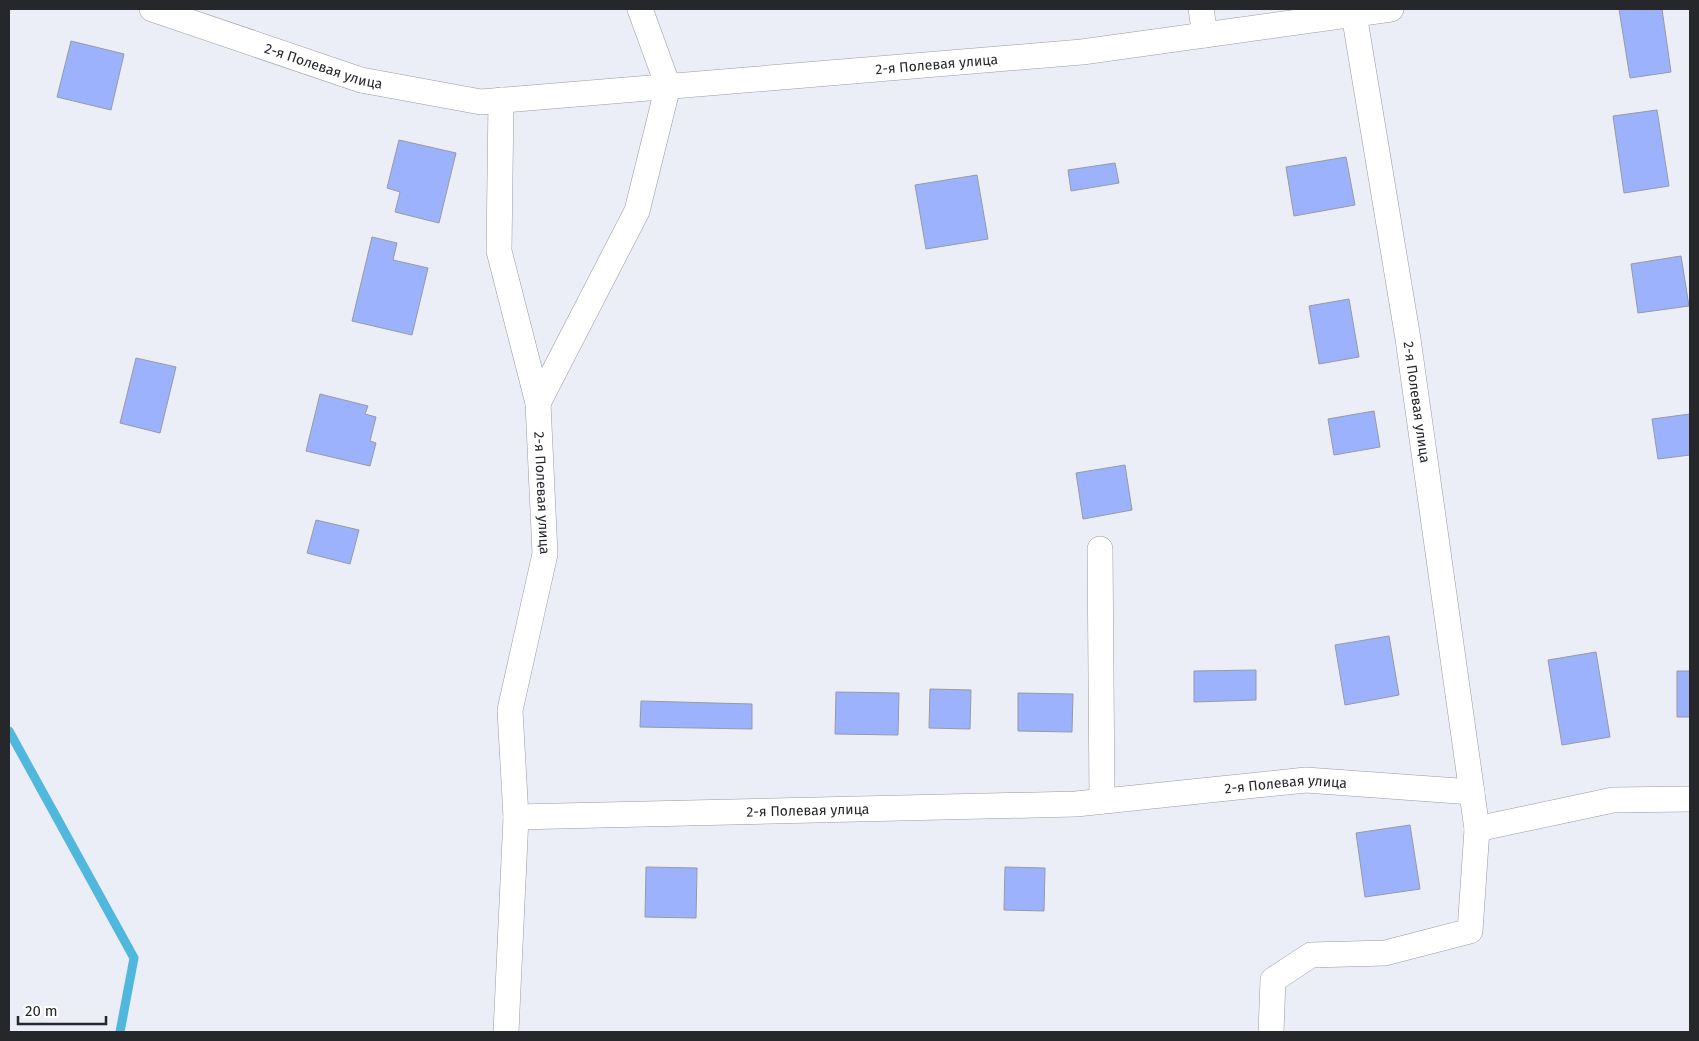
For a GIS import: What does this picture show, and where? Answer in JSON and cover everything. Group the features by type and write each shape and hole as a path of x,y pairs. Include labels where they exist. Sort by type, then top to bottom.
{"street":[{"name":"2-я Полевая улица","path":"152,9 360,80 481,102 1082,52 1391,9"},
{"path":"640,9 668,86"},
{"path":"1201,9 1205,35"},
{"name":"2-я Полевая улица","path":"1271,1032 1273,980 1311,955 1386,953 1470,931 1477,829 1408,339 1354,14"},
{"name":"2-я Полевая улица","path":"538,403 637,211 668,86"},
{"name":"2-я Полевая улица","path":"501,100 499,251 538,403 545,554 510,710 516,817 506,1032"},
{"path":"1100,549 1102,801"},
{"name":"2-я Полевая улица","path":"516,817 1076,804 1306,780 1472,792"},
{"path":"1477,829 1614,800 1690,799"}],"building":[{"path":"1619,9 1662,9 1671,72 1630,78"},
{"path":"71,41 124,54 111,110 57,97"},
{"path":"1657,110 1669,186 1624,193 1613,116"},
{"path":"399,140 456,153 439,223 395,212 400,192 387,188"},
{"path":"1346,157 1355,205 1294,216 1286,167"},
{"path":"1115,163 1119,183 1071,191 1068,170"},
{"path":"977,175 988,239 926,249 915,185"},
{"path":"372,237 397,243 393,260 428,268 412,335 352,321"},
{"path":"1681,256 1689,306 1638,313 1631,264"},
{"path":"1349,299 1359,357 1319,364 1309,306"},
{"path":"136,358 176,367 160,433 120,423"},
{"path":"320,394 368,406 365,414 376,417 370,441 376,443 370,466 306,451"},
{"path":"1374,411 1380,447 1334,455 1328,419"},
{"path":"1690,414 1690,455 1658,459 1652,419"},
{"path":"1125,465 1132,510 1083,519 1076,473"},
{"path":"316,520 359,530 350,564 307,553"},
{"path":"1389,636 1399,695 1345,705 1335,645"},
{"path":"1596,652 1610,737 1562,745 1548,660"},
{"path":"1256,670 1256,700 1194,702 1194,671"},
{"path":"1677,671 1690,671 1690,717 1677,717"},
{"path":"930,689 971,690 970,729 929,728"},
{"path":"836,692 899,693 898,735 835,734"},
{"path":"1018,693 1073,694 1072,732 1018,731"},
{"path":"641,701 752,704 752,729 640,727"},
{"path":"1410,825 1420,889 1365,897 1356,833"},
{"path":"646,867 697,868 696,918 645,917"},
{"path":"1005,867 1045,868 1044,911 1004,910"}],"waterway":[{"path":"9,731 134,958 120,1032"}]}
